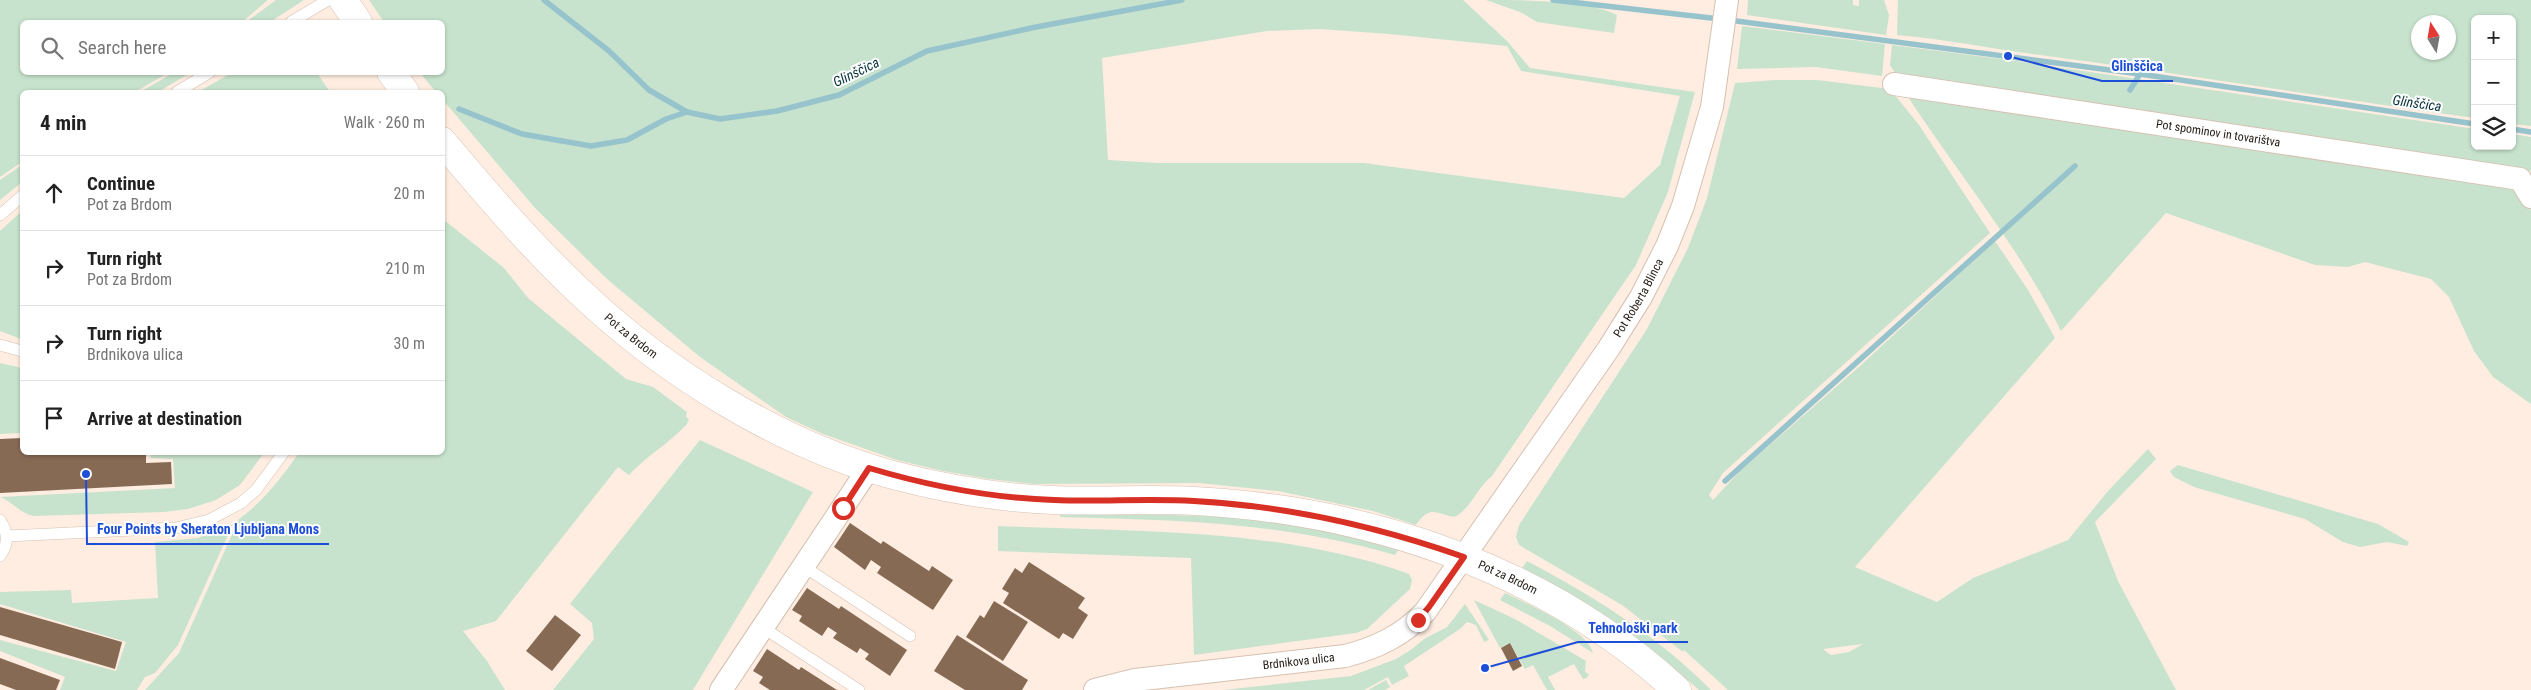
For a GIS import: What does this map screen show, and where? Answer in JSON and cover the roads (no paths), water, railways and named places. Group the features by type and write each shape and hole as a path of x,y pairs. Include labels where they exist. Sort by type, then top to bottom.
{"main road":[{"path":"343,0 357,20"},
{"path":"393,75 404,90"},
{"name":"Pot za Brdom","path":"445,144 504,214 580,292 616,324 686,376 751,416 796,440 869,468 927,484 1012,497 1087,501 1172,500 1275,508 1354,523 1464,557 1518,582 1576,614 1636,656 1677,690"}],"street":[{"name":"Pot Roberta Blinca","path":"1464,557 1609,348 1641,297 1667,246 1683,206 1712,107 1727,0"},
{"name":"Pot spominov in tovarištva","path":"1894,84 2520,179 2531,197"},
{"path":"723,689 762,627 869,468"},
{"name":"Brdnikova ulica","path":"1095,690 1135,680 1333,658 1363,652 1394,638 1418,620 1464,557"}],"lane":[{"path":"294,20 328,0"},
{"path":"180,90 205,75"},
{"path":"0,215 20,198"},
{"path":"0,345 20,350"},
{"path":"7,536 176,528 209,520 241,503 256,490 282,455"},
{"path":"0,520 7,536 6,545 0,556"},
{"path":"803,566 910,636"},
{"path":"762,627 859,690"}],"waterway":[{"name":"Glinščica","path":"544,0 609,51 649,90 687,112 720,119 777,111 839,95 927,51 1036,27 1182,0"},
{"name":"Glinščica","path":"1553,0 1720,19"},
{"name":"Glinščica","path":"1729,20 2140,74 2471,123"},
{"path":"2130,90 2140,74"},
{"path":"459,109 522,134 591,146 627,140 666,119 687,112"},
{"name":"Glinščica","path":"2516,130 2531,132"},
{"path":"1725,481 2075,166"}],"place":[{"name":"Glinščica","path":"2008,56"},
{"name":"Four Points by Sheraton Ljubljana Mons","path":"86,474"},
{"name":"Tehnološki park","path":"1485,668"}]}
